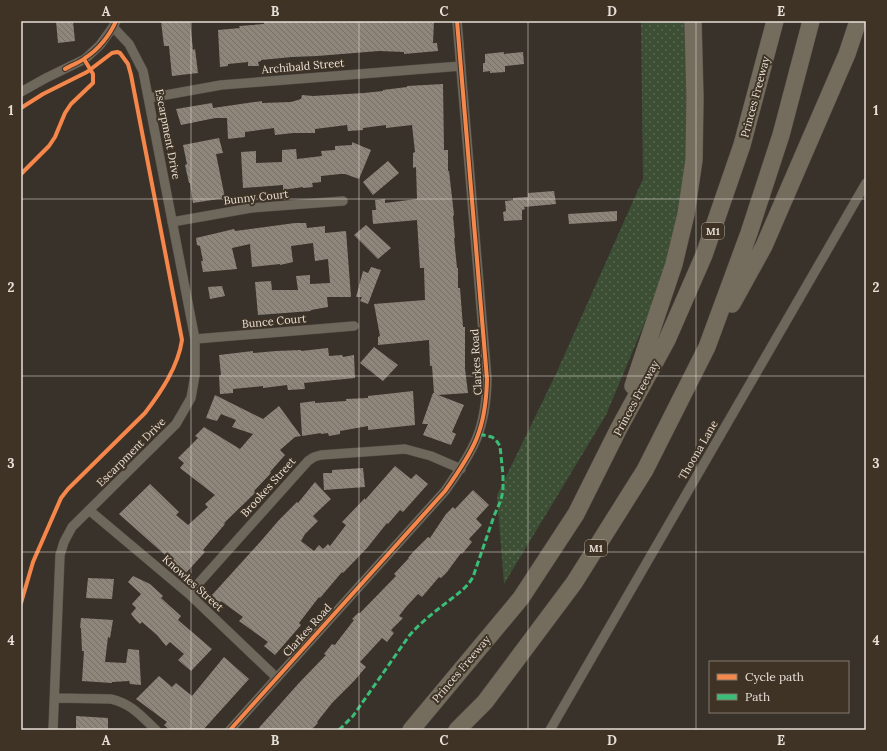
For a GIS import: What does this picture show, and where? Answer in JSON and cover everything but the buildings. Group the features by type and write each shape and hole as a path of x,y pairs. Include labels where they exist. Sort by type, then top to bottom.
{"highway":[{"path":"619,428 674,264 686,214 694,160 695,98 693,21"},
{"name":"Princes Freeway","path":"411,730 521,598 576,514 619,428 667,340 704,255 742,145 775,21"},
{"name":"M1","path":"457,730 484,702 574,583 645,470 707,347 749,233 781,135 811,21"},
{"path":"707,347 764,246 832,90 847,54 858,21"}],"street":[{"name":"Clarkes Road","path":"230,730 445,491 471,452 480,431 487,402 487,379 457,21"},
{"path":"21,92 85,58 100,45 114,24"},
{"name":"Escarpment Drive","path":"53,730 60,555 64,542 72,527 176,424 191,398 196,375 195,339 143,71 129,44 114,24"},
{"name":"Archibald Street","path":"148,98 221,85 461,66"},
{"name":"Thoona Lane","path":"550,730 866,183"},
{"name":"Bunny Court","path":"172,222 251,208 343,201"},
{"name":"Bunce Court","path":"195,339 354,326"},
{"name":"Brookes Street","path":"189,594 308,461 314,457 321,455 404,449 431,456 461,469"},
{"name":"Knowles Street","path":"89,510 189,594 277,678"},
{"path":"54,698 111,699 120,701 129,705 156,730"}],"green space":[{"path":"641,21 685,21 689,116 683,190 668,261 657,293 606,415 504,584 497,495 555,376 643,179"}],"marked path":[{"path":"339,730 353,716 409,636 427,618 464,588 473,577 501,500 503,490 500,446 492,437 479,434"}],"cycle path":[{"path":"65,69 83,60 94,51 107,37 116,21"},
{"path":"230,730 445,491 471,451 481,426 486,397 487,379 457,21"},
{"path":"21,108 43,94 87,72 112,53 120,53 128,64 182,340 177,360 168,379 145,413 68,489 61,498 33,562 21,603"},
{"path":"21,174 49,146 71,104 93,83 93,74 84,59"}]}
